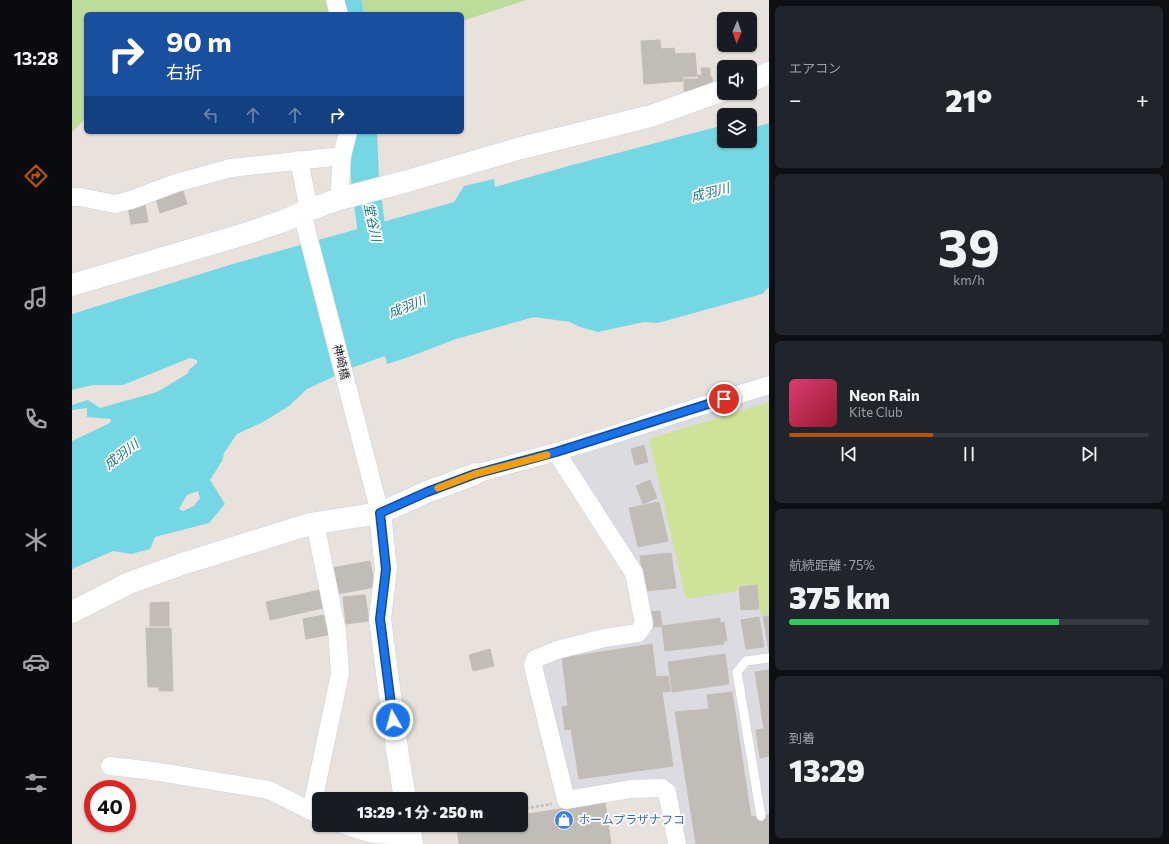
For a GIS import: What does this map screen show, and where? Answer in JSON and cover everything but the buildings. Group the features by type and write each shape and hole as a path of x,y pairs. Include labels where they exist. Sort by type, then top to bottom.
{"street":[{"path":"335,0 338,12"},
{"path":"72,285 306,216 339,199 521,148 651,116 717,92"},
{"path":"339,199 342,156 348,134"},
{"path":"72,196 80,196 115,204 131,200 176,183 231,168 342,156"},
{"name":"神崎橋","path":"300,160 306,216 378,506"},
{"path":"72,612 130,583 182,564 310,524 427,492 475,474 609,436 679,412 769,385"},
{"path":"556,452 634,573 644,624 638,633 604,638 557,650 535,659 533,666 566,800 630,789 662,788 667,792 677,844"},
{"path":"378,506 386,569 380,619 404,792"},
{"path":"315,523 337,631 340,674 319,792"},
{"path":"110,766 269,790 312,812"},
{"path":"366,832 372,834 411,835"}],"lane":[{"path":"761,816 737,672 746,661 769,658"}],"path":[{"path":"528,809 557,804 566,800"}],"shaded area":[{"path":"769,389 769,844 683,844 669,784 568,795 538,671 541,661 608,642 651,635 638,574 564,453"}],"green space":[{"path":"72,0 526,0 464,20 464,12 84,12 84,120 72,132"},
{"path":"769,402 769,614 761,615 757,584 737,586 737,591 686,599 649,439"}],"water":[{"name":"成羽川","path":"769,123 769,287 762,294 658,323 644,322 598,332 580,327 570,322 534,317 456,339 387,364 385,356 354,367 307,389 289,406 263,422 237,434 224,453 222,461 210,480 225,504 209,523 155,537 150,549 131,554 113,551 72,569 72,441 110,423 111,419 87,417 87,408 72,410 72,405 88,400 100,408 157,392 187,374 197,363 197,360 190,358 123,385 93,385 72,390 72,314 236,263 454,202 464,186 494,179 495,187 717,127 717,148 757,148 757,127","holes":["198,491 200,498 194,506 183,511 179,509 187,495"]}],"waterway":[{"name":"堂谷川","path":"347,0 350,12"},
{"name":"堂谷川","path":"363,134 365,179 371,226 384,263"}],"slow traffic":[{"path":"438,488 475,474 547,455"}],"place":[{"name":"ホームプラザナフコ","path":"564,820"}],"route":[{"path":"393,720 380,619 386,569 380,513 427,492 475,474 556,452 724,399"}]}
